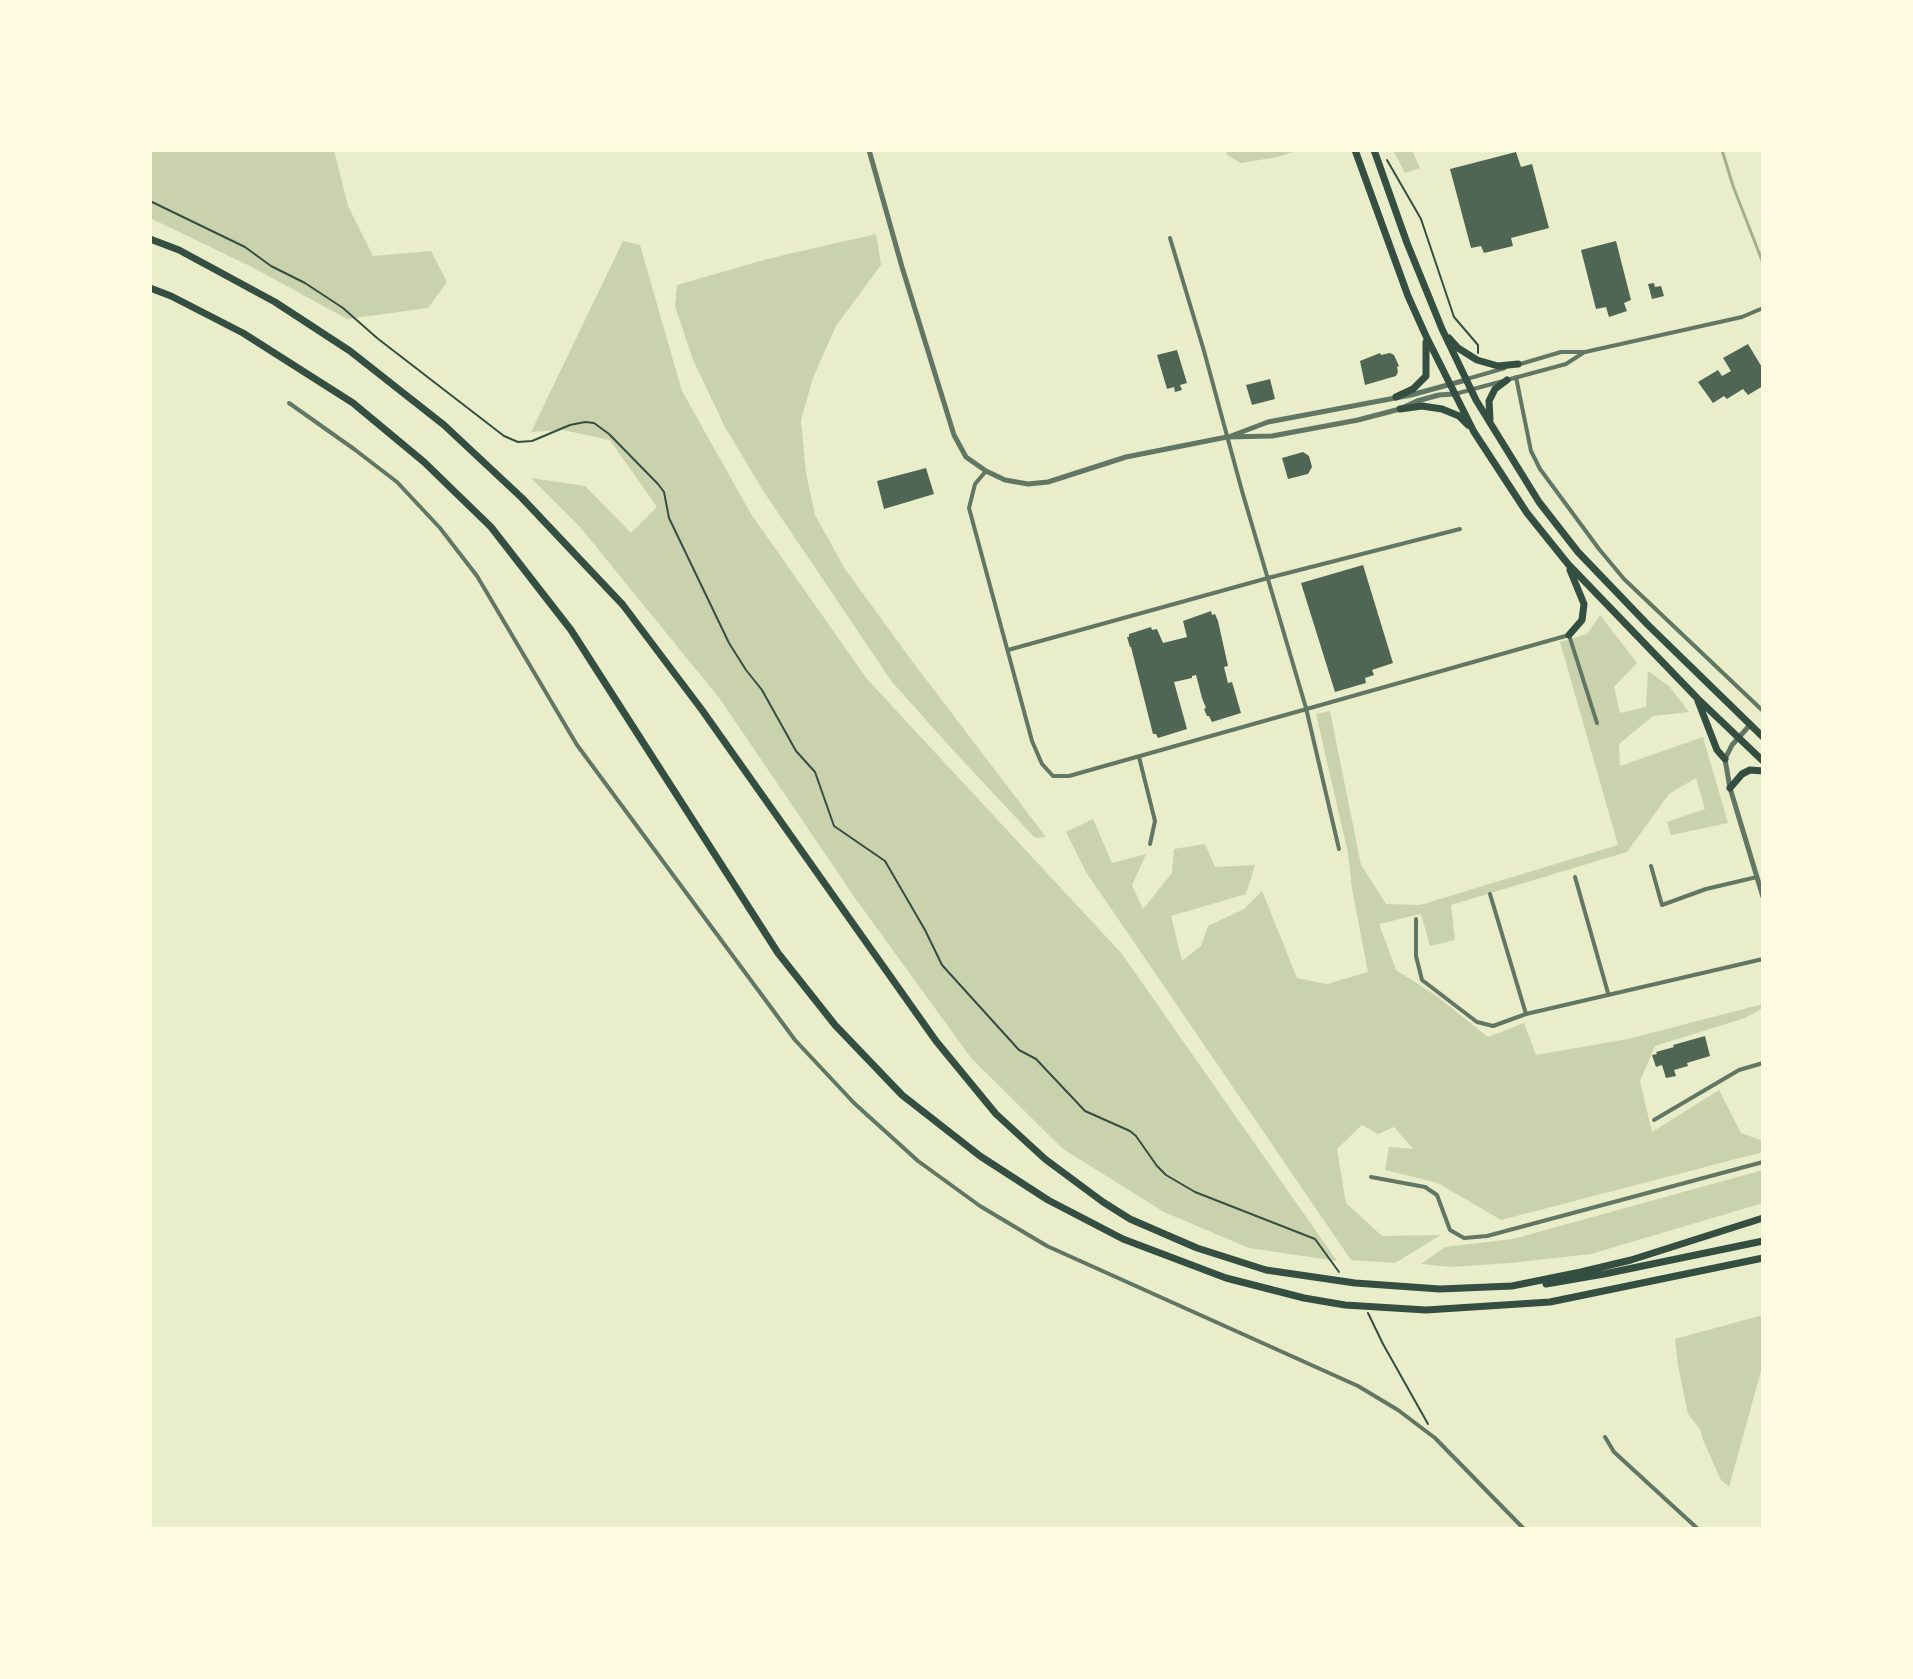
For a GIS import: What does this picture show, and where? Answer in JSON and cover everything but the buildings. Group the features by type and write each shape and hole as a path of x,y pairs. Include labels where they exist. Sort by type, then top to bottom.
{"highway":[{"path":"1355,150 1408,296 1426,336 1474,432 1527,513 1568,564 1698,699 1763,761"},
{"path":"1374,150 1442,329 1471,389 1539,502 1578,552 1763,737"},
{"path":"150,239 179,250 275,302 350,351 444,425 522,498 623,605 702,710 936,1041 996,1114 1045,1159 1130,1219 1197,1248 1266,1270 1339,1277 1376,1285 1440,1289 1567,1281 1763,1241"},
{"path":"150,288 243,333 353,403 424,462 491,527 571,630 778,953 835,1025 902,1095 980,1156 1048,1200 1123,1239 1226,1278 1345,1305 1426,1310 1550,1302 1763,1258"},
{"path":"1442,329 1458,348 1477,360 1498,366 1518,364"},
{"path":"1396,397 1413,389 1426,376 1426,336"},
{"path":"1492,425 1489,401 1495,389 1507,380"},
{"path":"1400,409 1422,406 1442,409 1459,416 1474,432"},
{"path":"1568,564 1584,604 1582,620 1569,635"},
{"path":"1698,699 1717,750 1725,759"},
{"path":"1730,788 1742,774 1750,770 1763,771"},
{"path":"1512,1286 1631,1260 1763,1218"}],"street":[{"path":"869,150 954,435 966,457 1005,480 1028,484 1048,482 1126,457 1227,437 1268,422 1424,392 1561,352 1585,352 1742,317 1763,308"},
{"path":"1170,238 1306,708 1339,849"},
{"path":"1227,437 1272,436 1358,420 1439,395 1454,394 1566,364 1585,352"},
{"path":"1516,377 1531,451 1540,469 1599,549 1624,579 1763,711"},
{"path":"289,403 397,482 440,528 477,576 577,745 795,1040 864,1112 918,1161 980,1206 1047,1246 1358,1386 1398,1410 1435,1438 1524,1529"},
{"path":"986,471 975,484 969,508 1032,741 1042,764 1053,776 1069,776 1569,635 1597,723"},
{"path":"1008,650 1460,529"},
{"path":"1750,725 1738,737 1725,759 1730,788 1763,897"},
{"path":"1139,756 1155,821 1150,844"},
{"path":"1651,866 1662,905 1706,889 1757,877"},
{"path":"1575,877 1608,993"},
{"path":"1490,894 1526,1014"},
{"path":"1416,919 1416,956 1422,980 1477,1022 1493,1026 1526,1014 1608,993 1763,959"},
{"path":"1654,1120 1739,1070 1763,1063"},
{"path":"1371,1177 1425,1187 1437,1195 1450,1230 1464,1238 1487,1236 1763,1162"},
{"path":"1605,1437 1614,1452 1698,1529"}],"path":[{"path":"1385,157 1421,219 1454,317 1478,345 1477,360"},
{"path":"150,201 245,247 343,308 504,436 518,442 532,441 585,422 594,423 609,434 664,492 669,518 729,643 762,690 796,751 815,772 834,826 885,861 942,965 1019,1050 1036,1059 1085,1111 1136,1136 1166,1175 1195,1192 1315,1239 1339,1277"},
{"path":"1362,1306 1435,1438"}],"green space":[{"path":"150,150 334,150 348,206 373,256 431,251 447,282 428,308 347,319 254,268 150,218"},
{"path":"1226,150 1299,150 1241,163 1227,155"},
{"path":"1393,150 1412,150 1420,168 1405,173"},
{"path":"876,234 881,265 836,326 813,378 801,420 806,473 815,515 845,569 1046,837 1035,838 892,682 762,489 725,427 693,360 675,306 677,285 767,259"},
{"path":"623,241 640,245 682,391 751,514 867,679 1122,954 1337,1261 1249,1248 1164,1212 1063,1149 971,1058 855,898 720,699 580,527 531,478 585,486 631,533 657,507 610,440 563,430 531,432"},
{"path":"1600,615 1637,663 1614,687 1620,713 1646,707 1648,671 1669,686 1689,712 1653,716 1619,744 1620,766 1703,737 1728,823 1671,835 1667,822 1705,809 1696,778 1669,794 1627,852 1451,905 1455,940 1430,946 1421,914 1379,924 1396,970 1435,995 1488,1037 1524,1023 1536,1055 1628,1039 1763,1004 1763,1008 1745,1018 1655,1046 1640,1081 1652,1132 1719,1090 1741,1133 1763,1141 1763,1152 1501,1220 1438,1183 1385,1170 1389,1147 1413,1149 1394,1127 1378,1134 1362,1125 1337,1149 1346,1203 1382,1236 1441,1235 1395,1263 1351,1260 1086,872 1066,832 1093,819 1112,863 1146,854 1132,885 1143,909 1172,873 1174,849 1205,844 1215,867 1255,865 1246,894 1171,916 1182,961 1201,946 1208,926 1244,909 1262,891 1297,978 1327,984 1368,972 1348,853 1316,714 1330,711 1361,865 1386,904 1420,905 1618,845 1560,642 1587,634"},
{"path":"1763,1170 1763,1203 1591,1254 1451,1267 1421,1264 1445,1247 1513,1239"},
{"path":"1763,1315 1763,1364 1729,1487 1721,1480 1700,1429 1688,1414 1675,1339"}],"waterway":[{"path":"1722,150 1763,263"}]}
